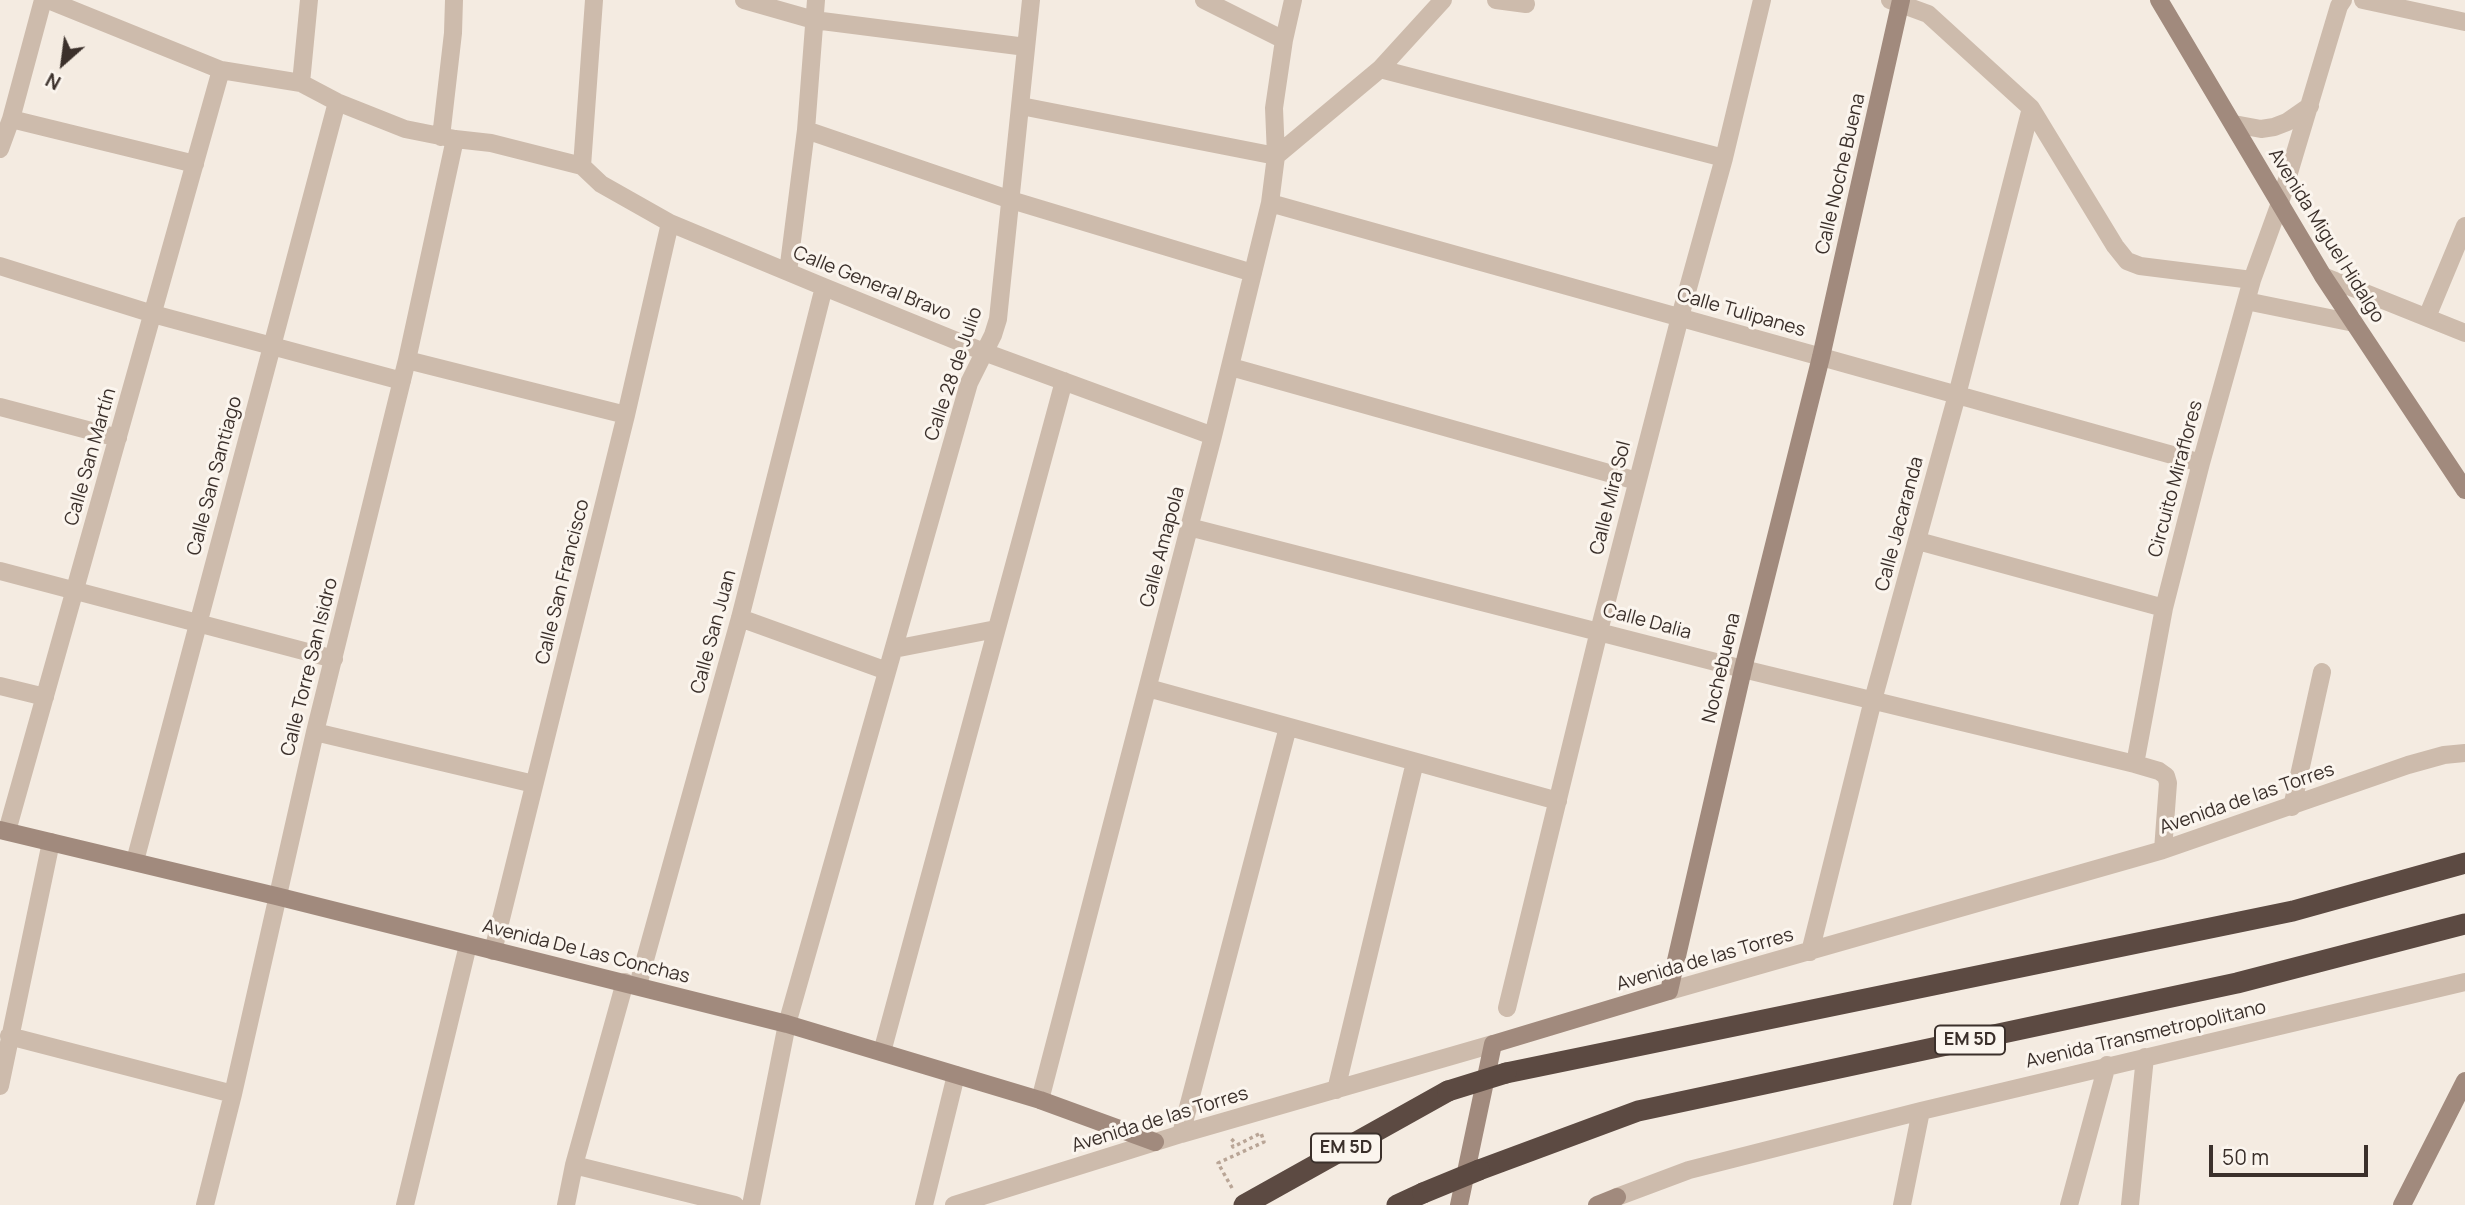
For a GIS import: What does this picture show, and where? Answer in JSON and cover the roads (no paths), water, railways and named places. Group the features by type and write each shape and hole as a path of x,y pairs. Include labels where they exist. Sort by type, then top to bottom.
{"highway":[{"name":"EM 5D","path":"1240,1200 1448,1091 1506,1073 2293,911 2465,863"},
{"name":"EM 5D","path":"1397,1205 1479,1170 1638,1111 2237,983 2465,924"}],"street":[{"path":"0,149 45,0 221,70 301,83 337,102 405,129 492,143 582,166 594,0"},
{"path":"301,83 309,0"},
{"name":"Calle Torre San Isidro","path":"205,1205 233,1094 315,732 407,360 448,138 454,0"},
{"path":"744,0 814,20 1027,47"},
{"path":"788,272 806,130 816,0"},
{"name":"Calle 28 de Julio","path":"751,1205 787,1024 970,383 998,319 1031,0"},
{"path":"1204,0 1284,40"},
{"name":"Calle Amapola","path":"1040,1100 1231,367 1270,203 1276,156 1274,108 1293,0"},
{"path":"1021,106 1276,156 1380,69 1443,0"},
{"path":"1496,0 1526,4"},
{"name":"Calle Mira Sol","path":"1507,1008 1599,631 1724,158 1762,0"},
{"name":"Avenida Miguel Hidalgo","path":"2159,0 2323,276 2465,490"},
{"name":"Circuito Miraflores","path":"2135,764 2164,608 2201,463 2252,280 2280,203 2343,0"},
{"path":"2363,0 2389,3 2465,22"},
{"path":"1897,1 1928,15 2031,108 2115,246 2127,261 2140,266 2252,280"},
{"name":"Calle Noche Buena","path":"1821,357 1897,1"},
{"path":"1380,69 1724,158"},
{"name":"Calle San Martín","path":"4,831 45,697 221,70"},
{"name":"Calle San Santiago","path":"135,861 337,102"},
{"path":"2234,124 2261,129 2274,127 2310,106"},
{"name":"Calle Jacaranda","path":"1811,951 1873,700 1957,395 2031,108"},
{"path":"11,119 195,164"},
{"path":"806,130 1012,200 1253,273"},
{"name":"Calle General Bravo","path":"582,166 601,184 670,223 984,352 1213,436"},
{"name":"Calle Tulipanes","path":"1270,203 2201,463"},
{"name":"Calle San Francisco","path":"493,951 626,415 670,223"},
{"path":"2427,317 2465,226"},
{"path":"0,266 153,314 402,381"},
{"path":"2323,276 2465,333"},
{"name":"Calle San Juan","path":"566,1205 575,1165 632,984 740,618 824,287"},
{"path":"2246,301 2354,323"},
{"name":"Nochebuena","path":"1669,991 1743,669 1821,357"},
{"path":"407,360 626,415"},
{"path":"1231,367 1637,481"},
{"path":"881,1052 1064,382"},
{"path":"0,407 118,439"},
{"name":"Calle Dalia","path":"1189,527 1743,669 2135,764"},
{"path":"1918,541 2164,608"},
{"path":"0,571 334,659"},
{"path":"740,618 887,671"},
{"path":"894,649 996,629"},
{"path":"2292,807 2322,672"},
{"path":"0,686 45,697"},
{"path":"1148,688 1558,801"},
{"path":"1181,1134 1288,727"},
{"path":"315,732 534,784"},
{"name":"Avenida de las Torres","path":"954,1205 1181,1134 2163,850 2408,765 2444,755 2465,753"},
{"path":"1336,1090 1415,762"},
{"path":"2135,764 2159,771 2166,776 2168,783 2163,850"},
{"name":"Avenida De Las Conchas","path":"4,831 135,861 787,1024 1040,1100 1155,1142"},
{"path":"0,1086 51,842"},
{"path":"405,1205 468,945"},
{"name":"Avenida Transmetropolitano","path":"1597,1205 1617,1201 1689,1170 2107,1065 2465,982"},
{"path":"9,1036 233,1094"},
{"path":"1459,1205 1493,1044"},
{"path":"2130,1205 2145,1057"},
{"path":"2069,1205 2107,1065"},
{"path":"924,1205 956,1075"},
{"path":"2402,1205 2465,1081"},
{"path":"1902,1205 1921,1111"},
{"path":"575,1165 735,1205"}]}
